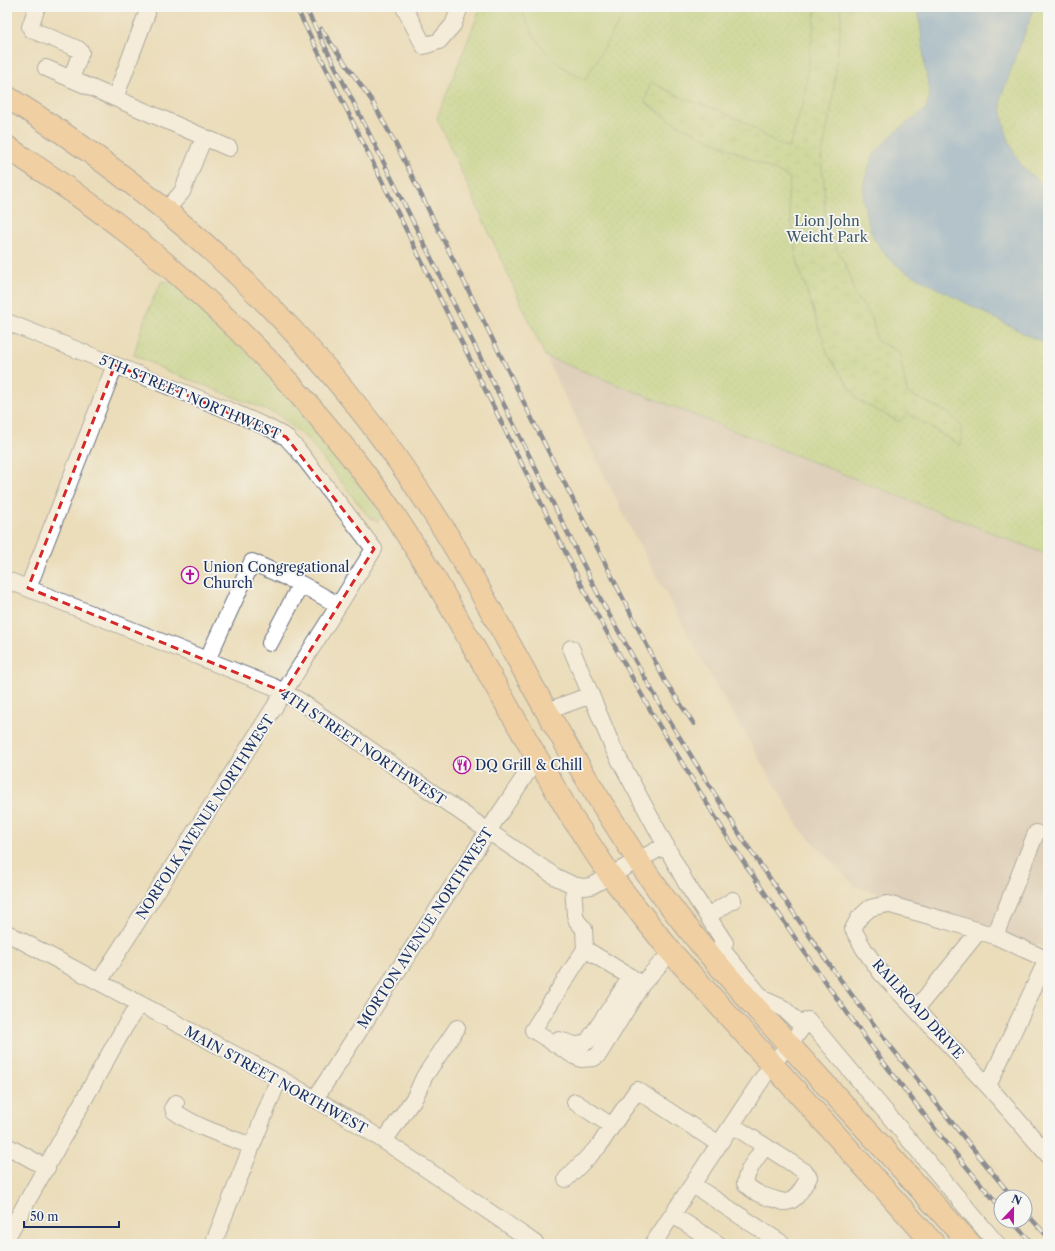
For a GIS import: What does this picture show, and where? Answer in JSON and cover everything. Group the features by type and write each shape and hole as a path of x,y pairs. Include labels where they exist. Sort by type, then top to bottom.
{"highway":[{"path":"7,97 64,133 166,210 228,265 285,322 340,383 405,470 449,538 597,796 638,860 674,910 715,951 751,1002 970,1244"},
{"path":"7,147 98,210 158,257 217,309 300,394 377,491 420,555 494,681 570,816 610,875 672,953 934,1244"}],"street":[{"path":"37,7 30,27 32,30 78,49 81,52 71,79"},
{"path":"115,98 147,13 147,7"},
{"path":"404,7 424,46 439,41 453,25 460,7"},
{"path":"46,68 229,148"},
{"path":"166,210 182,192 204,137"},
{"name":"5TH STREET NORTHWEST","path":"7,322 269,428 286,437 298,450 374,549"},
{"path":"28,588 115,365"},
{"name":"NORFOLK AVENUE NORTHWEST","path":"99,982 374,549"},
{"path":"207,660 252,562 301,584 338,605"},
{"name":"4TH STREET NORTHWEST","path":"7,580 284,692 300,701 556,877 573,885 584,887 591,886 666,845"},
{"path":"270,643 301,584"},
{"path":"571,648 613,748 694,895 725,942 715,951 763,999 783,1008 803,1027"},
{"path":"547,711 591,694"},
{"name":"MORTON AVENUE NORTHWEST","path":"315,1099 488,831 537,758"},
{"path":"995,936 1036,833"},
{"path":"573,885 575,915 584,929 585,949 533,1030 546,1038 564,1041 578,1046 588,1041 637,980 672,953"},
{"path":"674,910 694,895"},
{"path":"708,916 733,900"},
{"name":"RAILROAD DRIVE","path":"979,931 887,904 870,908 859,918 853,929 864,949 881,973 988,1086 1048,1154"},
{"path":"916,1009 979,931 995,936 1048,959 988,1086"},
{"name":"MAIN STREET NORTHWEST","path":"7,933 279,1078 315,1099 384,1141 536,1244"},
{"path":"585,949 637,980"},
{"path":"7,1237 124,1028 139,1004"},
{"path":"653,1244 772,1064 790,1045 808,1020 997,1244"},
{"path":"384,1141 415,1097 424,1077 457,1028"},
{"path":"213,1244 279,1078"},
{"path":"566,1179 599,1146 637,1090 719,1144"},
{"path":"575,1102 612,1126"},
{"path":"176,1103 173,1107 174,1111 184,1119 252,1146"},
{"path":"732,1125 765,1146 804,1172 808,1174 808,1179 793,1201 788,1203 784,1202 752,1190 746,1183 747,1174 765,1146"},
{"path":"7,1146 46,1168"},
{"path":"693,1185 783,1244"},
{"path":"672,1215 718,1244"}],"highlighted area":[{"path":"115,365 286,437 374,549 284,692 28,588"}],"shaded area":[{"path":"545,356 1048,555 1048,948 855,886 801,830 709,673 637,541"}],"green space":[{"name":"Lion John Weicht Park","path":"481,7 1048,7 1048,555 545,356 437,118"},
{"path":"521,7 628,7 585,80 561,66 548,54 532,31"},
{"path":"816,7 840,7 841,19 832,105 821,159 824,182 825,224 850,275 855,295 872,318 877,341 899,352 907,393 948,413 961,426 961,446 907,413 899,422 858,400 828,355 798,264 788,200 790,178 675,123 645,102 651,82 685,99 718,110 746,123 772,141 789,148 804,99"},
{"path":"162,281 174,282 292,397 383,515 377,522 368,516 307,439 277,414 167,371 134,355 145,317"}],"water":[{"path":"917,7 1034,7 1001,97 1001,105 1004,124 1014,153 1024,168 1048,189 1048,344 1031,337 903,270 887,257 873,237 867,220 863,199 864,181 870,163 878,149 894,133 925,110 929,100 930,91 925,68 919,13"}],"railway":[{"path":"296,7 591,604 657,722 733,846 820,975 874,1050 939,1134 993,1198"},
{"path":"305,7 602,602 667,717 744,841 831,967 887,1042 1006,1189"},
{"path":"321,29 372,101 400,152 536,427 665,681 694,724"},
{"path":"1033,1221 1048,1237"},
{"path":"1019,1229 1033,1244"}],"place":[{"name":"Union Congregational Church","path":"190,575"},
{"name":"DQ Grill & Chill","path":"462,765"}]}
